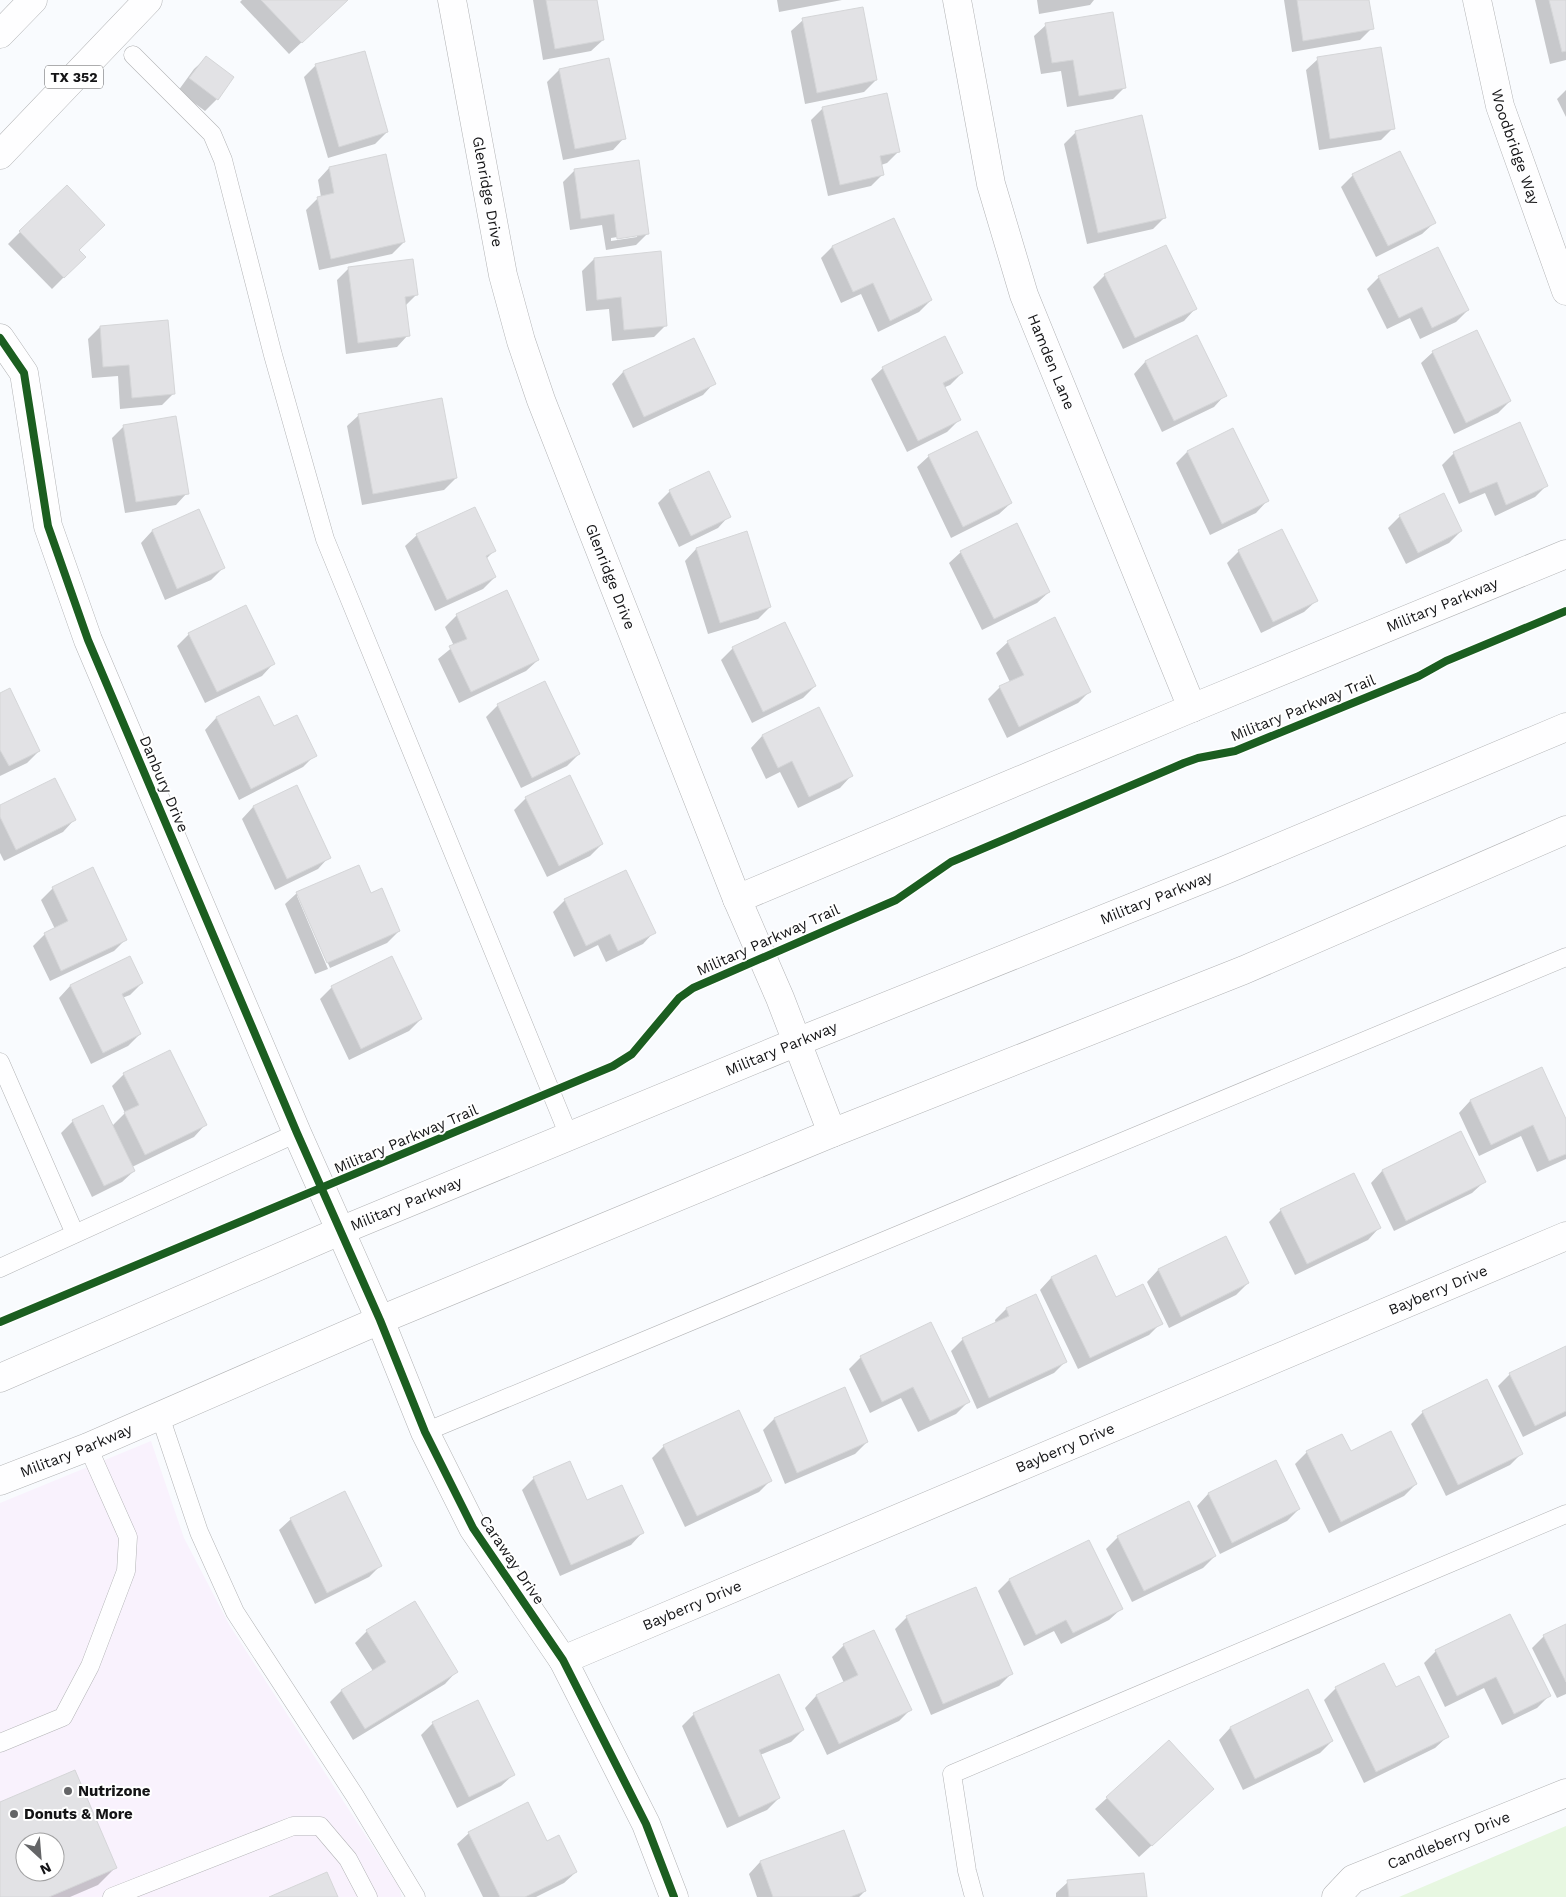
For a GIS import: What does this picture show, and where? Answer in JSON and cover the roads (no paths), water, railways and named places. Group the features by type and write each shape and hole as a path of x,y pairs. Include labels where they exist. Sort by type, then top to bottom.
{"street":[{"path":"0,34 33,0"},
{"name":"TX 352","path":"0,154 148,0"},
{"name":"Glenridge Drive","path":"452,0 503,275 521,341 541,400 832,1133"},
{"name":"Hamden Lane","path":"957,0 991,184 1024,295 1192,708"},
{"name":"Woodbridge Way","path":"1477,0 1500,106 1566,291"},
{"name":"Danbury Drive","path":"0,338 24,373 48,526 88,640 340,1231"},
{"name":"Military Parkway","path":"738,899 1192,708 1566,554"},
{"name":"Military Parkway","path":"0,1378 340,1231 797,1042 1223,871 1566,727"},
{"name":"Military Parkway","path":"0,1481 88,1447 380,1320 832,1133 1244,970 1566,830"},
{"name":"Caraway Drive","path":"340,1231 380,1320 425,1432 473,1528 563,1660 646,1824 674,1897"},
{"name":"Bayberry Drive","path":"563,1660 1566,1236"},
{"name":"Candleberry Drive","path":"1336,1897 1353,1878 1566,1793"}],"lane":[{"path":"133,54 212,134 220,151 272,355 325,540 569,1136"},
{"path":"425,1432 1566,957"},
{"path":"0,1062 75,1234"},
{"path":"0,1268 297,1132"},
{"path":"160,1416 199,1532 235,1612 355,1796 416,1897"},
{"path":"0,1743 63,1717 90,1666 126,1571 128,1537 88,1447"},
{"path":"974,1897 967,1871 952,1774 1566,1514"},
{"path":"112,1897 293,1826 320,1826 348,1859 368,1897"}],"place":[{"name":"Nutrizone","path":"68,1791"},
{"name":"Donuts & More","path":"14,1814"}]}
